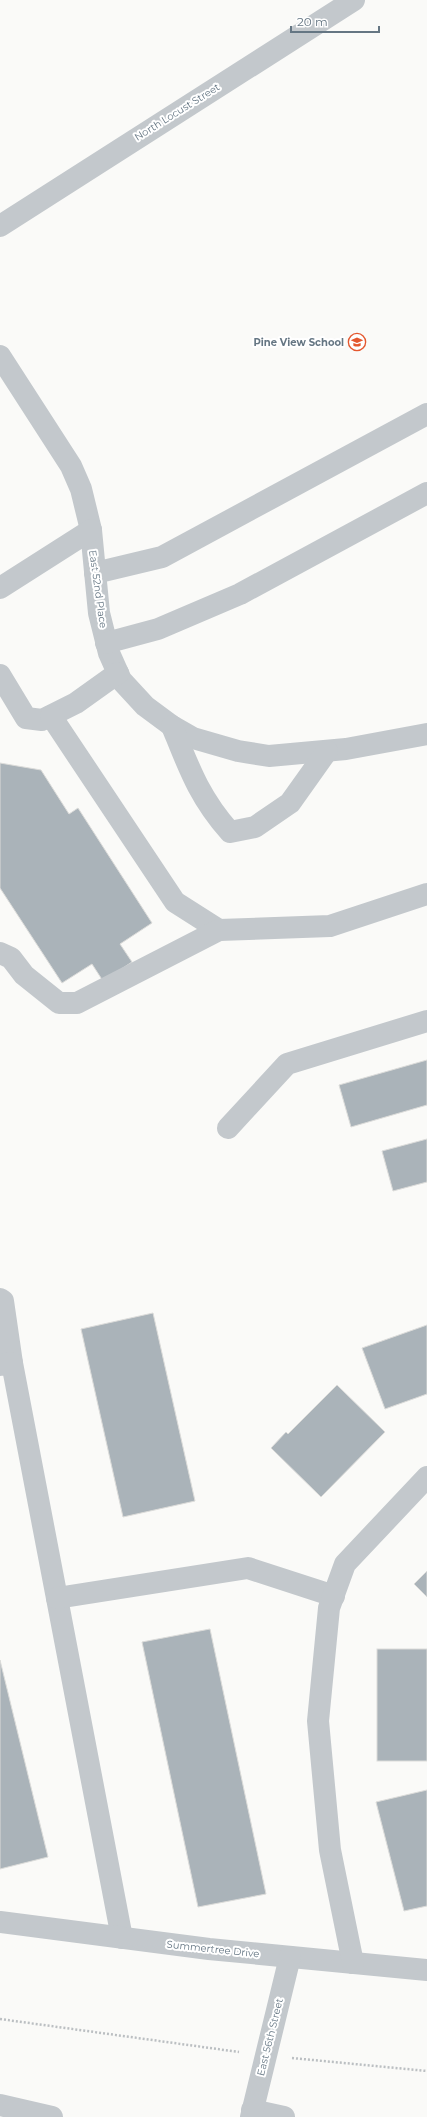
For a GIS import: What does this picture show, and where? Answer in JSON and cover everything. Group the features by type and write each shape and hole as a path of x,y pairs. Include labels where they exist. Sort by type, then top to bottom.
{"street":[{"name":"North Locust Street","path":"0,226 354,0"},
{"name":"East 52nd Place","path":"0,356 71,466 81,489 90,530 99,613 106,643 121,680 145,706 172,726 193,738 238,751 269,756 327,751 400,740 426,740"},
{"path":"95,573 162,557 427,414"},
{"path":"106,643 158,629 240,594 427,493"},
{"path":"0,588 90,530"},
{"path":"0,675 26,718 42,720 76,704 118,673"},
{"path":"50,716 175,902 219,930"},
{"path":"172,726 197,788 213,813 230,832 255,827 290,803 327,751"},
{"path":"0,953 11,958 24,975 59,1003 77,1003 219,930 330,926 427,894"},
{"path":"228,1128 287,1064 427,1021"},
{"path":"0,1299 3,1301 6,1364 57,1598 122,1938"},
{"path":"353,1963 330,1850 318,1720 329,1608 345,1564 427,1477"},
{"path":"57,1598 248,1568 334,1596"},
{"name":"Summertree Drive","path":"0,1922 122,1938 290,1957 427,1970"},
{"name":"East 56th Street","path":"251,2114 264,2056 290,1957"},
{"path":"0,2105 52,2117"},
{"path":"251,2114 284,2117"}],"path":[{"path":"0,2019 264,2056 427,2071"}],"building":[{"path":"0,763 41,770 69,814 78,808 152,923 120,944 132,962 103,981 92,964 62,983 0,888"},
{"path":"427,1060 427,1105 351,1127 339,1085"},
{"path":"427,1139 427,1182 393,1191 382,1151"},
{"path":"153,1313 195,1501 123,1517 81,1329"},
{"path":"427,1325 427,1394 385,1409 362,1348"},
{"path":"337,1385 385,1432 321,1497 271,1448 286,1432 288,1434"},
{"path":"427,1571 427,1597 414,1584"},
{"path":"210,1629 266,1894 198,1907 142,1642"},
{"path":"377,1649 427,1649 427,1761 377,1761"},
{"path":"0,1660 48,1857 0,1869"},
{"path":"427,1790 427,1906 404,1911 376,1802"}],"place":[{"name":"Pine View School","path":"357,342"}]}
